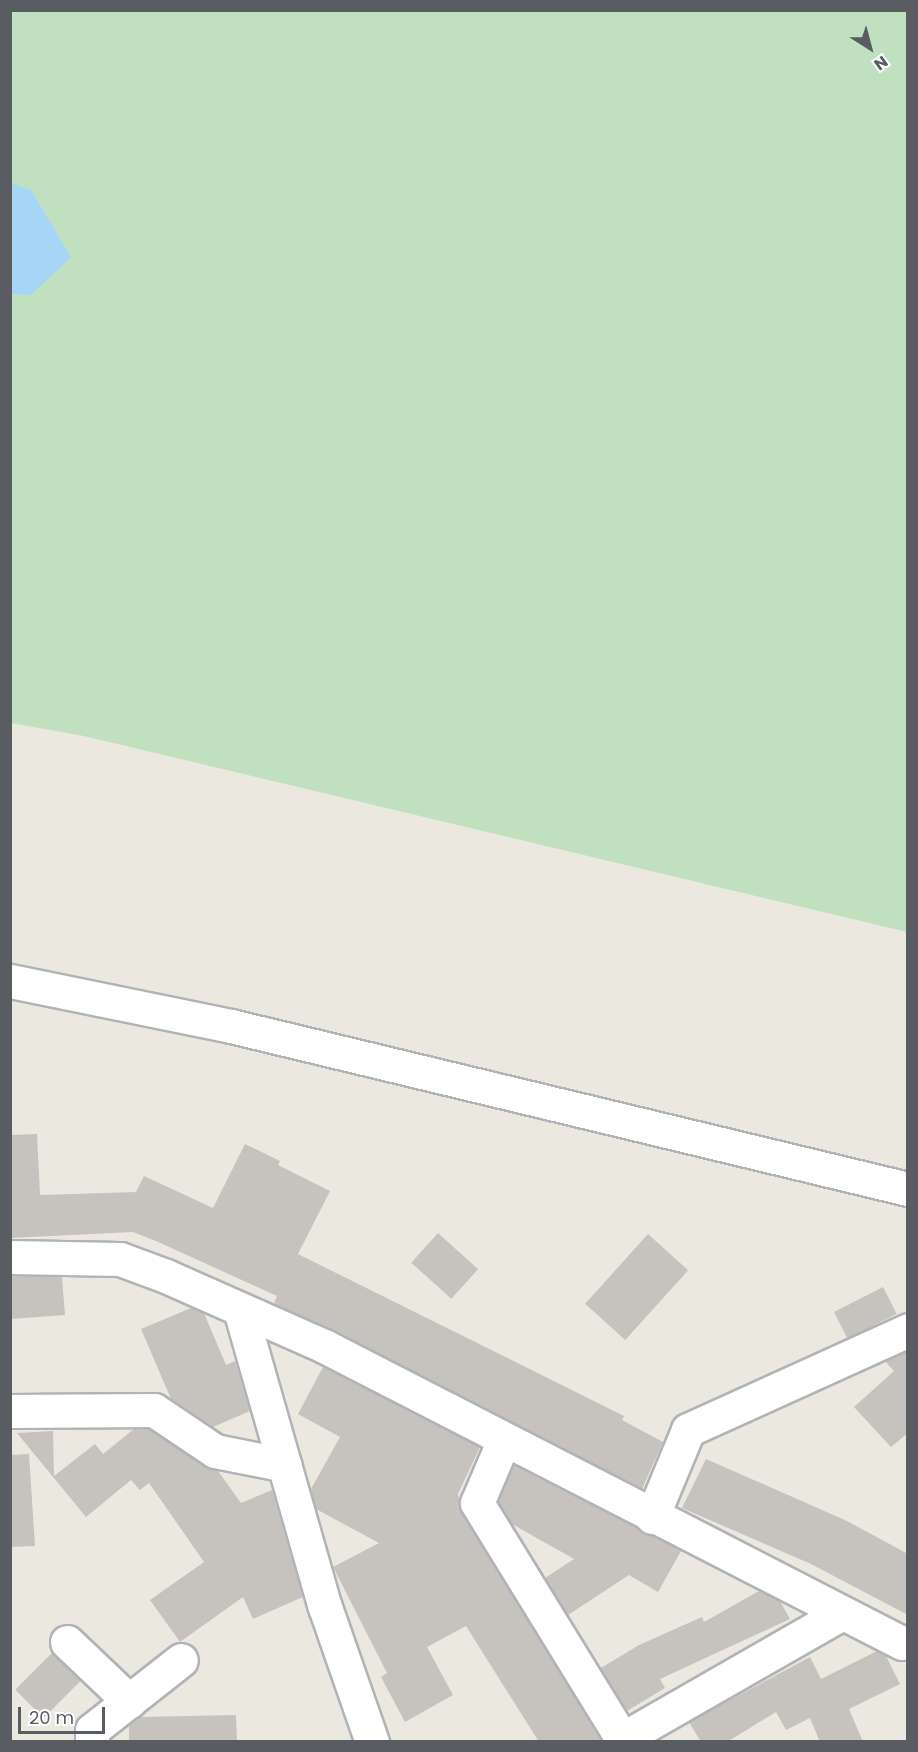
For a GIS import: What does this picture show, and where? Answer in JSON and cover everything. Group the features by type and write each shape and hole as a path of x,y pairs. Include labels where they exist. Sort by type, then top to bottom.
{"street":[{"path":"10,981 231,1026 908,1189"},
{"path":"10,1257 120,1259 241,1313 324,1346 503,1442 840,1614 902,1643"},
{"path":"241,1313 325,1607 372,1742"},
{"path":"652,1517 688,1430 908,1330"},
{"path":"10,1411 154,1410 215,1451 285,1465"},
{"path":"503,1442 477,1503 622,1739 840,1614"},
{"path":"67,1642 129,1701"},
{"path":"92,1742 92,1730 181,1660"}],"green space":[{"path":"10,11 907,11 907,932 84,736 11,723"}],"water":[{"path":"10,183 31,190 71,257 31,295 11,294"}],"building":[{"path":"37,1134 40,1195 136,1192 144,1176 213,1208 245,1144 280,1161 278,1165 330,1191 298,1254 624,1416 622,1420 663,1442 642,1489 274,1303 277,1296 156,1241 133,1232 10,1238 10,1135"},
{"path":"438,1233 478,1269 451,1299 411,1263"},
{"path":"648,1234 688,1270 625,1340 585,1304"},
{"path":"10,1276 62,1277 65,1315 10,1319"},
{"path":"883,1287 897,1314 848,1339 834,1312"},
{"path":"191,1308 204,1313 226,1365 235,1361 250,1411 213,1427 171,1399 141,1329"},
{"path":"908,1351 908,1433 891,1447 854,1407 894,1371 885,1361"},
{"path":"323,1367 480,1447 458,1494 461,1512 602,1742 539,1742 466,1626 427,1647 453,1695 405,1722 381,1677 387,1673 333,1567 379,1543 316,1509 311,1489 340,1437 298,1414"},
{"path":"134,1429 148,1429 218,1471 241,1503 272,1490 303,1597 253,1619 243,1597 180,1642 150,1600 204,1562 149,1483 140,1490 131,1480 86,1517 17,1433 53,1431 54,1476 95,1444 103,1454"},
{"path":"29,1454 35,1546 10,1547 10,1455"},
{"path":"706,1459 847,1521 908,1554 908,1615 811,1564 682,1508"},
{"path":"514,1465 681,1551 658,1592 629,1575 568,1615 545,1578 574,1559 512,1524 498,1501"},
{"path":"759,1591 780,1601 790,1619 660,1679 665,1688 627,1711 601,1668 639,1645 702,1617 704,1622"},
{"path":"877,1651 886,1656 900,1684 849,1709 863,1742 820,1742 810,1718 786,1730 776,1712 727,1742 701,1742 689,1722 810,1657 821,1679"},
{"path":"52,1653 80,1681 44,1718 15,1690"},
{"path":"236,1715 237,1742 129,1742 129,1725 139,1717"}]}
